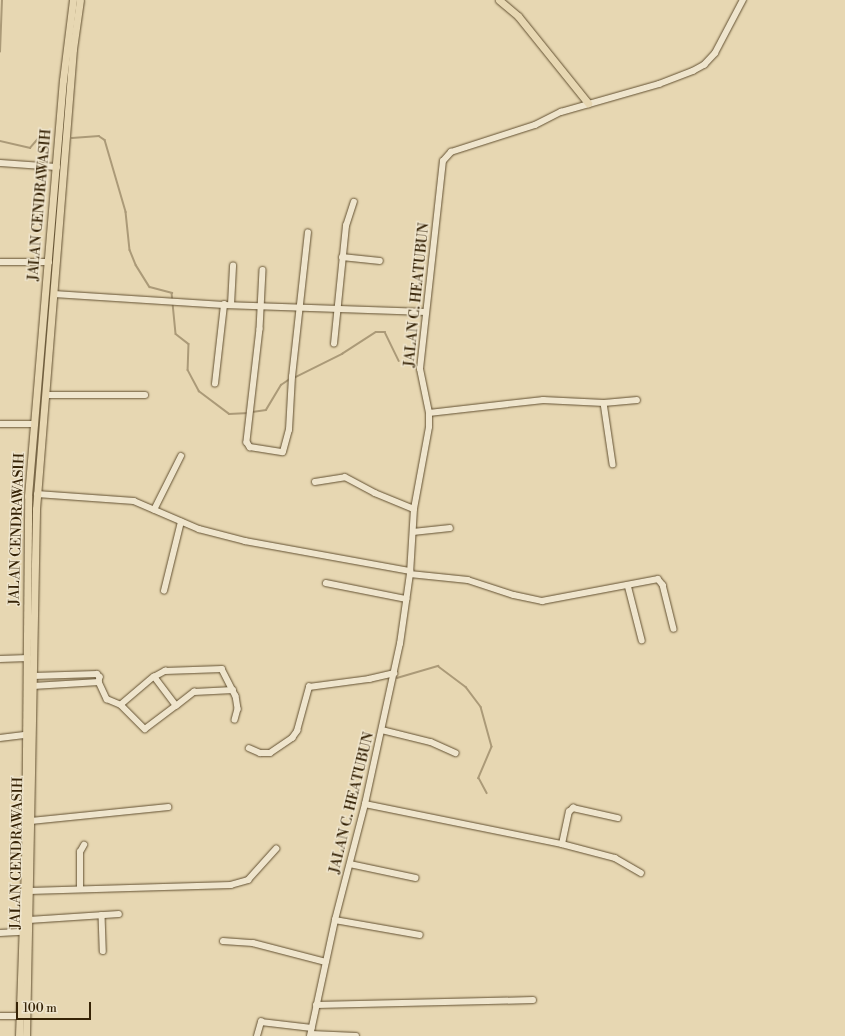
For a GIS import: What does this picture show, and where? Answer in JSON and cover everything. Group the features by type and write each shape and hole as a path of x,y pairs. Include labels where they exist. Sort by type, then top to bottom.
{"main road":[{"name":"JALAN CENDRAWASIH","path":"26,1036 23,1016 22,932 28,658 28,496 57,167 63,72 73,0"},
{"name":"JALAN CENDRAWASIH","path":"20,1036 23,1016 30,891 37,494 73,49 80,0"},
{"path":"499,0 518,16 588,103"}],"street":[{"name":"JALAN C. HEATUBUN","path":"311,1033 335,920 366,804 394,673 406,599 410,572 414,509 427,444 429,413 420,369 443,161 451,152 535,126 561,112 588,103 659,84 704,65 715,53 744,0"},
{"path":"0,164 57,167"},
{"path":"334,344 336,310 348,214 354,202"},
{"path":"263,270 262,306 246,442 250,447 283,452 289,433 308,233"},
{"path":"342,257 380,261"},
{"path":"0,262 49,262"},
{"path":"215,384 233,266"},
{"path":"54,294 228,305 426,312"},
{"path":"46,395 145,395"},
{"path":"429,413 543,400 604,403 637,400"},
{"path":"604,403 613,464"},
{"path":"0,424 35,424"},
{"path":"154,510 181,456"},
{"path":"315,482 345,477 375,493 414,509"},
{"path":"37,494 129,500 181,522 245,541 410,572 468,580 538,601 658,579 663,585 674,630"},
{"path":"164,591 181,522"},
{"path":"413,532 450,528"},
{"path":"326,584 406,599"},
{"path":"628,584 642,640"},
{"path":"0,659 28,658"},
{"path":"121,706 154,676 165,671 220,668 234,690 238,706 235,720"},
{"path":"249,748 260,752 270,753 292,738 298,731 309,687 369,679 394,673"},
{"path":"33,676 97,674 100,677 99,682 107,699 121,706 146,730 194,692 234,690"},
{"path":"154,676 176,706"},
{"path":"33,686 99,682"},
{"path":"382,730 431,742 456,753"},
{"path":"0,738 26,735"},
{"path":"366,804 562,844 614,858 641,873"},
{"path":"31,821 168,807"},
{"path":"562,844 569,812 573,808 618,818"},
{"path":"80,889 80,852 84,845"},
{"path":"30,891 243,883 276,849"},
{"path":"350,864 416,878"},
{"path":"29,920 119,914"},
{"path":"102,915 103,951"},
{"path":"335,920 420,935"},
{"path":"0,933 22,932"},
{"path":"223,941 253,943 326,962"},
{"path":"316,1005 533,1000"},
{"path":"0,1016 23,1016"},
{"path":"257,1036 261,1022 311,1033 356,1036"}],"waterway":[{"path":"0,52 2,0"},
{"path":"72,138 99,136 105,140 126,212 130,250 136,265 150,287 172,293 176,334 189,344 188,370 199,391 229,414 249,413"},
{"path":"0,141 30,148 37,140 49,138"},
{"path":"294,378 342,354 376,332 385,332 399,361"},
{"path":"252,412 266,410 281,385 290,379"},
{"path":"397,678 438,666 466,687 481,707 492,747 479,778 487,793"}]}
